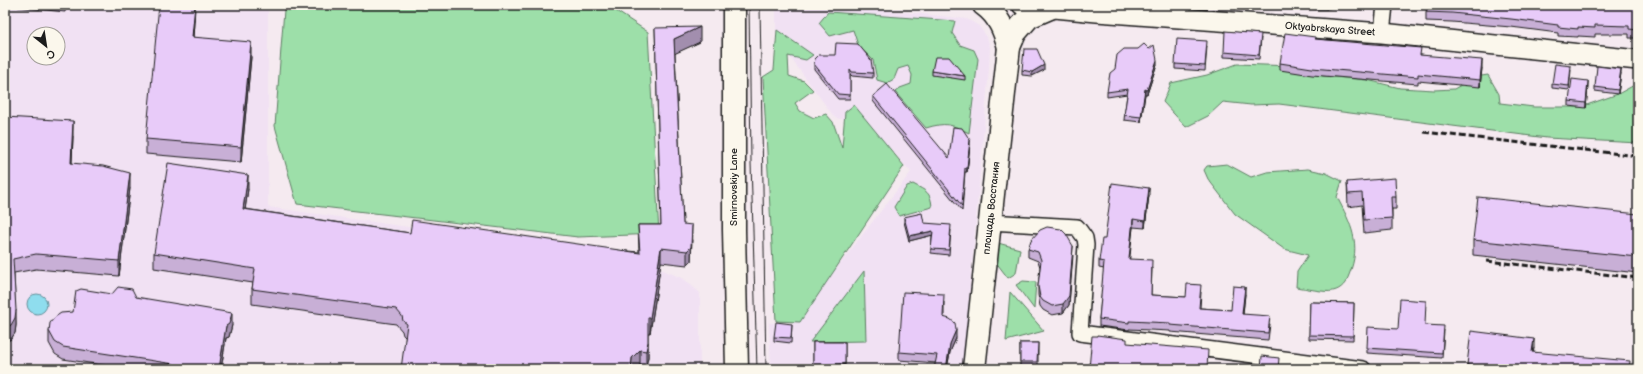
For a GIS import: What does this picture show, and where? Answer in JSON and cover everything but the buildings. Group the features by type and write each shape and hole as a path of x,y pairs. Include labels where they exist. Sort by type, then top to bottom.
{"main road":[{"name":"Smirnovskiy Lane","path":"734,5 734,238 737,369"},
{"name":"площадь Восстания","path":"984,5 994,12 1005,35 1009,48"},
{"name":"площадь Восстания","path":"974,369 1009,48 1015,33 1029,17 1050,8"}],"street":[{"name":"Oktyabrskaya Street","path":"1022,5 1382,33 1638,60"},
{"path":"1382,33 1385,5"},
{"path":"990,222 1077,227 1085,238 1086,245 1080,333 1363,369"}],"shaded area":[{"path":"5,5 250,5 268,7 268,207 632,259 663,270 684,279 700,293 700,369 5,368"},
{"path":"778,5 842,5 967,19 979,26 987,37 990,47 989,69 963,369 771,369 769,323 794,323 911,172 867,123 835,118 776,38 776,7"}],"green space":[{"path":"288,5 596,5 610,7 648,32 659,234 578,237 297,204 275,126 284,10"},
{"path":"828,12 955,21 952,33 960,45 974,50 978,59 969,133 948,125 939,125 926,128 895,92 900,88 911,84 912,75 908,66 898,69 894,79 887,83 877,80 873,60 858,45 853,30 830,36 819,23"},
{"path":"777,30 813,55 806,60 788,56 789,76 804,81 813,90 795,103 800,111 814,118 826,114 833,122 842,148 845,112 854,105 904,166 800,322 776,321 763,77 774,70"},
{"path":"1237,64 1292,66 1323,76 1367,80 1400,88 1434,90 1454,89 1475,77 1488,75 1499,94 1500,103 1534,107 1581,107 1618,94 1638,83 1638,143 1547,138 1279,104 1251,105 1223,102 1208,116 1186,127 1163,102 1171,83 1207,75"},
{"path":"1227,164 1251,177 1267,172 1308,169 1326,173 1342,181 1337,197 1347,216 1353,234 1355,254 1349,275 1341,287 1336,290 1320,291 1296,287 1297,272 1308,255 1284,249 1235,214 1208,179 1204,170 1207,166"},
{"path":"913,184 927,192 932,207 899,216 894,207 907,186"},
{"path":"998,243 1020,249 1016,273 1008,278 995,261"},
{"path":"864,271 866,341 810,342"},
{"path":"1023,281 1036,282 1034,309 1016,285"},
{"path":"1010,292 1044,331 1006,341"}],"water":[{"path":"33,294 41,294 47,300 47,308 41,314 33,314 27,308 27,300"}],"tram line":[{"path":"749,5 751,162 757,369"},
{"path":"760,5 766,369"}],"railway":[{"path":"1424,132 1638,156"},
{"path":"1487,261 1638,278"}]}
